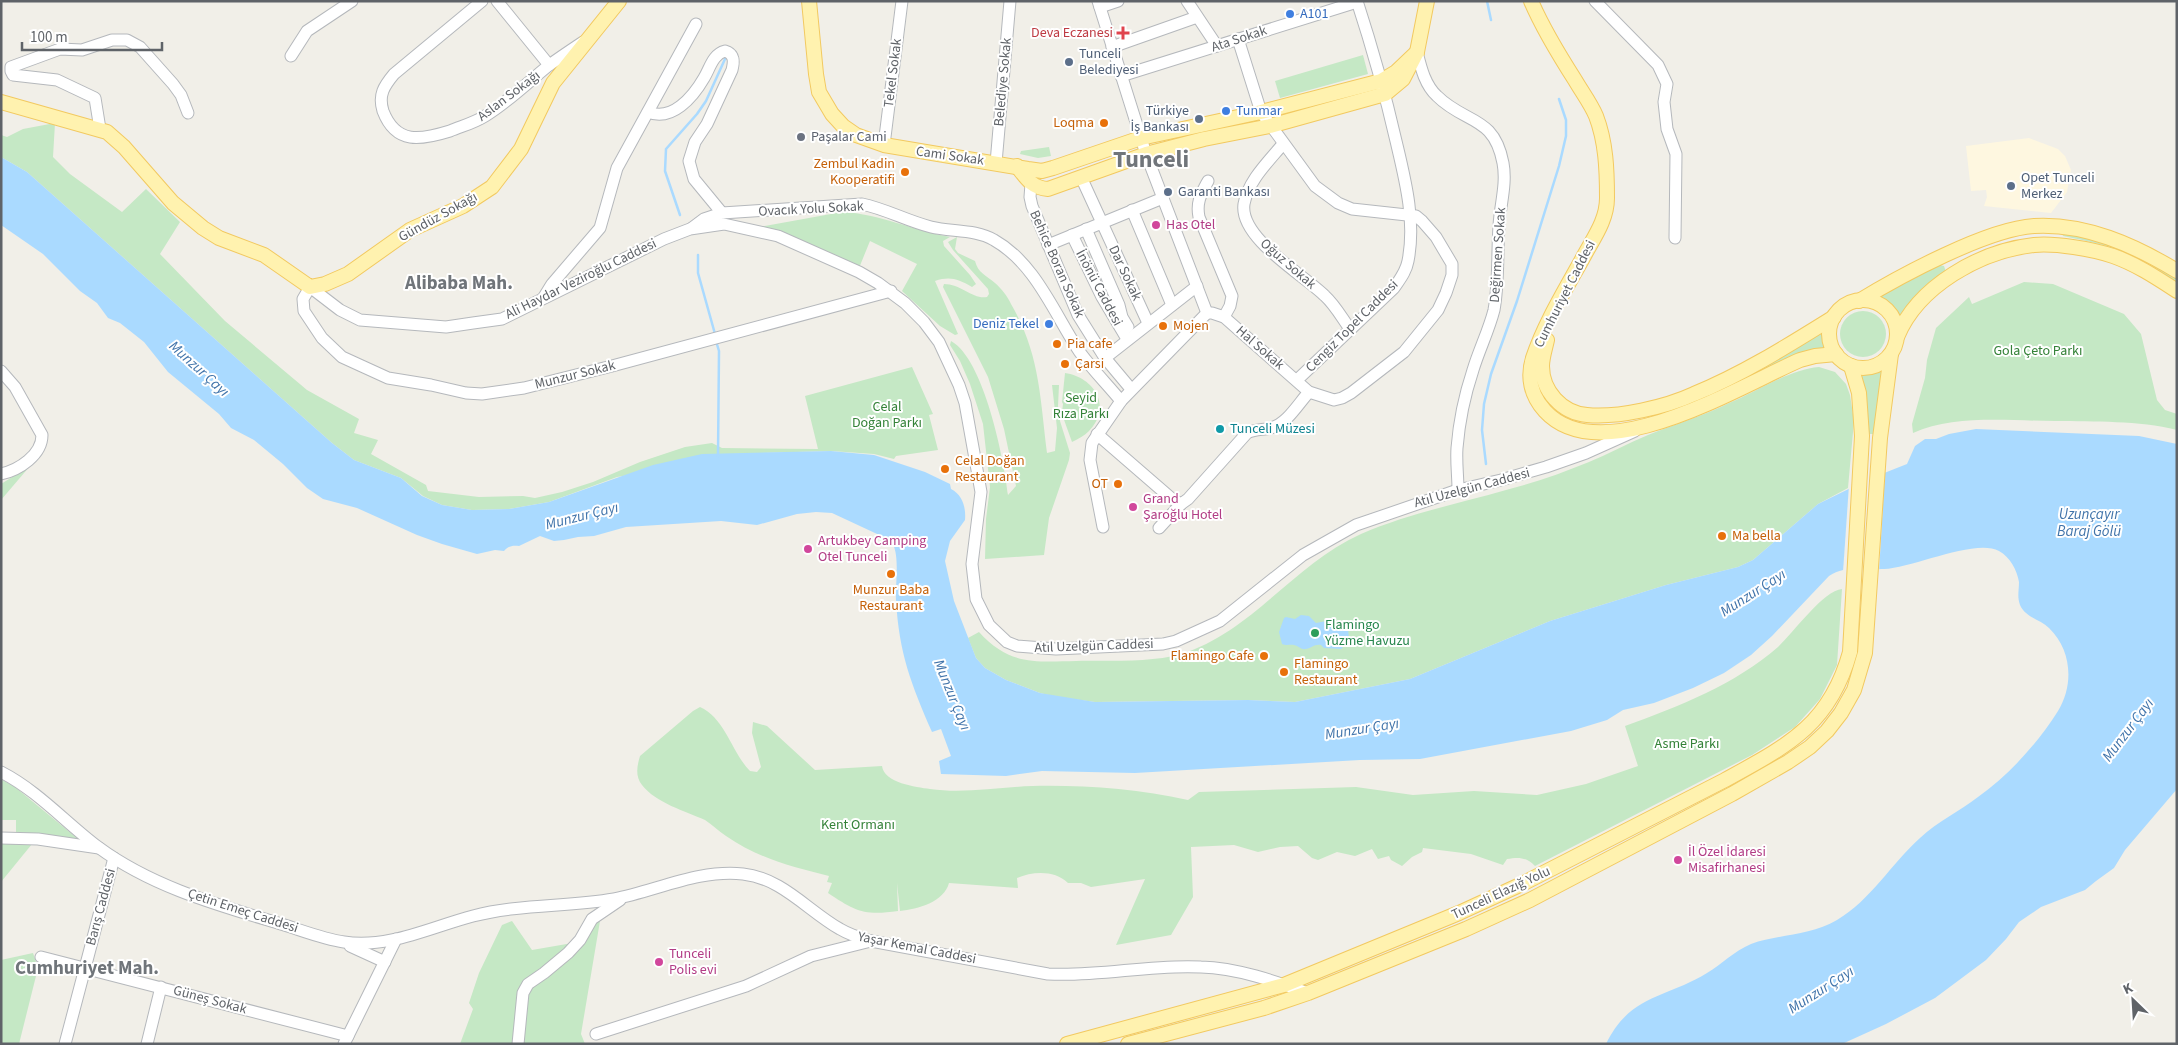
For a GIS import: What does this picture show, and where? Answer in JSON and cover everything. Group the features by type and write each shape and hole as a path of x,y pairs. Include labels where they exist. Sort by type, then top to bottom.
{"main road":[{"name":"Gündüz Sokağı","path":"310,287 324,284 348,274 410,230 463,206 492,187 521,149 553,83 619,1"},
{"name":"Cami Sokak","path":"809,1 816,74 820,92 824,102 843,126 856,135 884,146 1042,171 1141,138 1383,87"},
{"path":"1017,166 1031,184 1048,189 1146,154 1204,139 1270,126 1403,79 1417,52 1427,1"},
{"name":"Cumhuriyet Caddesi","path":"1530,1 1595,114 1605,153 1607,200 1606,212 1602,223 1550,320 1533,359 1530,374 1532,390 1539,405 1560,425 1576,430 1593,433 1643,426 1698,408 1800,360 1814,356 1836,354"},
{"name":"Ali Haydar Veziroğlu Caddesi","path":"1,102 100,130 115,138 173,203 203,228 219,238 264,255 310,287"},
{"path":"1550,320 1542,366 1544,381 1559,404 1570,411 1586,415 1628,412 1671,403 1694,395 1745,370 1834,317 1847,304 1859,301 1902,277 1971,245 2011,231 2032,226 2072,229 2122,242 2141,250 2177,271"},
{"path":"1834,317 1829,336 1836,354 1851,366 1866,368 1873,366 1891,354 1897,337 1908,317 1925,297 1954,274 1994,255 2028,246 2063,246 2112,256 2130,263 2177,291"},
{"path":"1859,301 1874,302 1886,310 1895,323 1897,337"},
{"name":"Tunceli Elazığ Yolu","path":"1128,1044 1264,1008 1308,993 1392,960 1530,900 1732,794 1788,762 1816,741 1841,713 1854,690 1862,670 1868,628 1880,438 1891,354"},
{"name":"Tunceli Elazığ Yolu","path":"1067,1044 1284,985 1459,913 1522,884 1725,780 1781,748 1806,730 1828,704 1839,684 1850,652 1862,436 1859,393 1851,366"}],"street":[{"path":"291,56 307,31 352,1"},
{"name":"Aslan Sokağı","path":"482,1 394,74 385,84 380,95 381,105 386,118 394,130 406,137 419,139 474,122 496,109 549,66 586,40"},
{"path":"497,1 549,66"},
{"name":"Tekel Sokak","path":"884,146 902,1"},
{"name":"Belediye Sokak","path":"996,163 1010,1"},
{"path":"1103,527 1090,460 1092,443 1121,400 1207,313 1146,154 1099,4 1118,1"},
{"path":"1187,1 1218,46"},
{"name":"Ata Sokak","path":"1121,76 1357,1"},
{"name":"Cengiz Topel Caddesi","path":"1297,380 1394,288 1404,274 1411,242 1410,214 1400,156 1383,87 1357,1"},
{"path":"1596,1 1654,60 1664,76 1667,91 1664,102 1667,129 1676,154 1674,238"},
{"path":"1112,46 1197,17"},
{"path":"544,297 552,284 600,228 617,168 696,24"},
{"path":"1159,528 1180,504 1188,499 1247,433 1272,428 1281,424 1309,392 1334,400 1342,398 1404,352 1438,310 1452,275 1452,264 1446,251 1422,221 1410,214 1364,212 1338,203 1315,186 1261,112 1238,39"},
{"path":"100,130 95,98 57,80 13,74 11,67 60,50 82,50 112,40 127,40 140,47 173,84 180,94 188,113"},
{"path":"648,112 655,115 665,115 673,110 693,94 716,56 725,51 731,55 734,61 732,70 707,124 695,142 689,161 694,179 722,213"},
{"name":"Değirmen Sokak","path":"1417,52 1425,78 1436,96 1460,113 1483,124 1490,130 1500,151 1505,172 1499,225 1497,290 1494,311 1472,373 1460,431 1456,456 1458,490"},
{"name":"Oğuz Sokak","path":"1283,144 1253,183 1244,206 1244,217 1260,241 1326,296 1350,329"},
{"name":"Dar Sokak","path":"1081,177 1148,323"},
{"path":"1208,181 1198,200 1197,207 1232,296 1230,306 1224,317"},
{"name":"Behice Boran Sokak","path":"1031,184 1030,197 1032,206 1072,302 1105,358 1131,389"},
{"path":"1048,245 1163,198"},
{"name":"Ovacık Yolu Sokak","path":"690,229 704,219 722,213 862,204 933,228 984,235 994,239 1010,251 1026,267 1080,352 1121,400"},
{"path":"1132,210 1172,305"},
{"name":"Atıl Uzelgün Caddesi","path":"690,229 724,224 778,236 859,272 891,291 918,316 932,333 947,358 965,403 982,492 972,564 976,598 989,625 1003,639 1017,646 1056,649 1109,647 1163,644 1181,639 1209,627 1224,618 1303,555 1335,536 1370,519 1458,490 1501,480 1586,453 1643,426"},
{"name":"Ali Haydar Veziroğlu Caddesi","path":"310,287 324,300 360,320 446,327 502,318 623,258 690,229"},
{"name":"İnönü Caddesi","path":"1086,230 1119,305 1130,337"},
{"name":"İnönü Caddesi","path":"1072,235 1102,298 1130,337"},
{"name":"İnönü Caddesi","path":"1105,358 1197,286"},
{"name":"Munzur Sokak","path":"310,287 302,299 304,311 328,345 342,356 388,378 466,393 482,394 524,388 597,370 891,291"},
{"name":"Hal Sokak","path":"1207,313 1224,317 1309,392"},
{"path":"1,371 15,387 42,435 42,442 35,454 17,468 1,474"},
{"path":"1098,434 1180,504"},
{"name":"Çetin Emeç Caddesi","path":"1,772 43,800 99,848 147,878 196,897 341,942 366,944 396,939"},
{"path":"1,838 38,839 99,848"},
{"name":"Barış Caddesi","path":"65,1044 114,858"},
{"name":"Yaşar Kemal Caddesi","path":"396,939 494,912 597,902 624,897 705,875 723,873 757,876 791,894 838,928 851,935 871,941 1048,974 1077,975 1199,967 1214,968 1284,985 1308,993"},
{"path":"518,1044 523,993 528,984 568,952 582,937 592,919 624,897"},
{"path":"346,1040 396,939"},
{"path":"596,1034 746,986 811,956 871,941"},
{"path":"341,942 385,962"},
{"name":"Güneş Sokak","path":"42,957 161,987 346,1040"},
{"path":"147,1044 161,987"}],"shaded area":[{"path":"2029,138 2058,149 2065,156 2071,170 2067,192 2051,213 1984,206 1987,197 1986,190 1971,191 1966,146"}],"green space":[{"path":"1363,55 1368,74 1280,98 1275,81"},
{"name":"Celal Doğan Parkı","path":"55,123 53,157 70,174 122,212 146,189 180,222 160,254 225,321 307,390 359,419 354,433 378,440 371,454 426,485 428,491 479,497 523,496 535,498 593,482 640,462 685,447 712,443 722,448 818,449 805,396 912,367 933,414 929,415 938,450 896,456 894,459 874,454 831,451 760,453 617,477 549,502 509,509 472,510 442,505 423,496 401,478 354,460 332,443 27,172 1,157 1,135 7,137 23,129"},
{"path":"1049,147 1051,156 1038,158 1020,154 1021,151"},
{"path":"842,212 883,219 950,237 943,241 944,246 976,284 972,287 958,280 940,279 935,281 958,334 955,335 940,326 902,291 917,264 870,241 859,268 749,229"},
{"path":"2062,233 2097,238 2159,265 2177,279 2177,283 2136,257 2110,247 2063,236"},
{"path":"957,237 955,249 958,253 975,261 980,271 1000,287 1021,323 1028,341 1037,377 1047,453 1055,451 1057,428 1052,385 1059,385 1058,406 1060,421 1070,453 1049,518 1044,555 985,559 986,519 990,487 983,424 970,384 960,361 950,345 951,341 963,351 982,388 997,435 1008,495 1016,486 1004,429 988,377 943,287 944,284 956,286 982,297 987,297 989,294 988,289 948,242"},
{"path":"1940,265 1944,266 1946,272 1899,318 1890,307 1876,299 1878,293"},
{"name":"Gola Çeto Parkı","path":"2024,282 2053,284 2124,314 2141,334 2157,400 2165,410 2177,414 2177,430 2116,422 1983,420 1947,423 1913,433 1912,424 1936,328 1969,297 1972,304"},
{"path":"1859,311 1867,311 1876,315 1882,321 1886,334 1882,347 1876,353 1867,357 1859,357 1850,353 1844,347 1840,338 1840,330 1844,321 1850,315"},
{"path":"1826,329 1829,350 1673,412 1672,408"},
{"path":"1819,367 1835,372 1846,384 1850,395 1854,421 1848,488 1818,504 1753,560 1738,567 1666,585 1550,621 1410,679 1295,702 1248,700 1095,702 1040,693 1006,680 985,668 976,658 968,638 979,632 1001,651 1012,656 1047,662 1143,660 1181,654 1206,644 1230,630 1315,562 1361,534 1414,515 1558,474 1648,435 1719,408 1785,376"},
{"path":"1883,368 1875,434 1868,434 1858,372 1873,372"},
{"name":"Seyid Rıza Parkı","path":"1065,373 1084,380 1097,394 1100,403 1096,422 1087,433 1072,442 1063,417 1065,413 1062,412"},
{"path":"30,466 1,500 1,484"},
{"name":"Kent Ormanı","path":"1842,589 1837,665 1820,699 1795,727 1752,755 1535,866 1522,858 1507,859 1503,865 1471,854 1423,848 1422,852 1412,857 1402,866 1391,860 1389,856 1378,859 1372,849 1355,856 1337,852 1318,860 1312,858 1298,846 1280,847 1258,852 1234,845 1191,847 1193,897 1171,935 1116,945 1145,879 1091,887 1081,883 1068,883 1050,874 1037,873 1017,878 1018,888 949,883 946,890 936,900 922,906 900,911 897,883 898,911 877,913 860,911 828,893 832,883 827,882 829,876 763,856 738,844 705,820 655,797 642,785 638,775 637,767 640,756 700,707 716,719 750,771 757,772 761,767 752,733 753,722 767,726 815,770 882,766 884,772 894,780 917,787 943,790 969,791 1033,786 1072,786 1130,790 1188,800 1199,792 1356,787 1413,795 1474,791 1537,795 1586,784 1638,766 1625,726 1666,711 1706,693 1743,673 1778,647 1818,604 1835,591"},
{"path":"1,779 15,787 78,839 16,834 16,820 1,820"},
{"path":"1,844 32,844 1,882"},
{"path":"512,921 532,950 584,941 595,924 600,921 581,1034 585,1044 460,1044 473,1009 469,1003 479,973 502,925"},
{"path":"33,953 38,968 19,1044 1,1044 1,960"}],"water":[{"name":"Uzunçayır Baraj Gölü","path":"1,157 27,172 332,443 354,460 401,478 422,496 442,505 472,510 509,509 549,502 653,465 702,454 831,451 874,455 925,472 950,484 951,489 963,502 965,520 950,541 945,561 954,601 976,658 985,668 1006,680 1040,693 1095,702 1248,700 1295,702 1410,679 1550,621 1666,585 1738,567 1753,560 1818,504 1869,479 1907,464 1915,446 1925,439 1936,439 1949,434 1976,429 2139,436 2177,444 2177,789 2125,850 2114,868 2085,890 2041,907 2019,922 1986,960 1935,998 1886,1024 1842,1044 1606,1044 1626,1015 1638,1006 1707,973 1745,947 1762,941 1816,929 1837,920 1849,912 1871,892 1920,838 1990,788 2032,747 2050,723 2063,701 2067,690 2068,668 2066,657 2057,637 2045,625 2029,616 2020,605 2017,573 2010,560 2003,554 1988,548 1975,548 1884,569 1842,570 1829,576 1772,636 1751,655 1724,673 1693,688 1654,703 1623,710 1607,720 1571,731 1420,759 1360,760 1135,773 1042,771 1006,776 941,774 939,761 951,756 941,729 932,732 907,668 900,636 896,600 897,568 895,552 890,540 832,513 816,512 797,514 757,525 721,521 626,527 594,536 554,541 540,536 519,546 509,547 504,551 495,550 477,554 417,535 357,508 323,499 307,488 283,464 254,440 231,428 219,414 168,372 144,342 120,323 108,318 97,303 80,291 43,254 1,225"},
{"name":"Flamingo Yüzme Havuzu","path":"1301,615 1309,616 1316,623 1332,620 1342,623 1348,627 1349,641 1341,649 1324,648 1319,645 1304,649 1294,645 1282,644 1279,632 1284,618 1295,619"}],"pier":[{"path":"1885,471 1879,572 1843,572 1849,485"}],"waterway":[{"path":"1487,1 1491,20"},
{"path":"680,215 665,171 666,149 706,101 725,59"},
{"path":"1486,464 1482,430 1484,404 1491,374 1517,301 1559,166 1566,136 1566,120 1559,99"},
{"path":"698,255 698,273 715,334"},
{"path":"716,341 719,351 718,456"}],"place":[{"name":"A101","path":"1290,14"},
{"name":"Deva Eczanesi","path":"1123,33"},
{"name":"Tunceli Belediyesi","path":"1069,62"},
{"name":"Tunmar","path":"1226,111"},
{"name":"Türkiye İş Bankası","path":"1199,119"},
{"name":"Loqma","path":"1104,123"},
{"name":"Paşalar Cami","path":"801,137"},
{"name":"Zembul Kadin Kooperatifi","path":"905,172"},
{"name":"Opet Tunceli Merkez","path":"2011,186"},
{"name":"Garanti Bankası","path":"1168,192"},
{"name":"Has Otel","path":"1156,225"},
{"name":"Deniz Tekel","path":"1049,324"},
{"name":"Mojen","path":"1163,326"},
{"name":"Pia cafe","path":"1057,344"},
{"name":"Çarsi","path":"1065,364"},
{"name":"Tunceli Müzesi","path":"1220,429"},
{"name":"Celal Doğan Restaurant","path":"945,469"},
{"name":"OT","path":"1118,484"},
{"name":"Grand Şaroğlu Hotel","path":"1133,507"},
{"name":"Ma bella","path":"1722,536"},
{"name":"Artukbey Camping Otel Tunceli","path":"808,549"},
{"name":"Munzur Baba Restaurant","path":"891,574"},
{"name":"Flamingo Yüzme Havuzu","path":"1315,633"},
{"name":"Flamingo Cafe","path":"1264,656"},
{"name":"Flamingo Restaurant","path":"1284,672"},
{"name":"İl Özel İdaresi Misafirhanesi","path":"1678,860"},
{"name":"Tunceli Polis evi","path":"659,962"}],"district":[{"name":"Tunceli","path":"1151,159"},
{"name":"Alibaba Mah.","path":"459,283"},
{"name":"Cumhuriyet Mah.","path":"87,968"}],"water label":[{"name":"Munzur Çayı","path":"199,369"},
{"name":"Munzur Çayı","path":"582,516"},
{"name":"Munzur Çayı","path":"1753,593"},
{"name":"Munzur Çayı","path":"952,695"},
{"name":"Munzur Çayı","path":"1362,729"},
{"name":"Munzur Çayı","path":"2128,730"},
{"name":"Munzur Çayı","path":"1821,990"}],"park label":[{"name":"Asme Parkı","path":"1687,744"}]}
